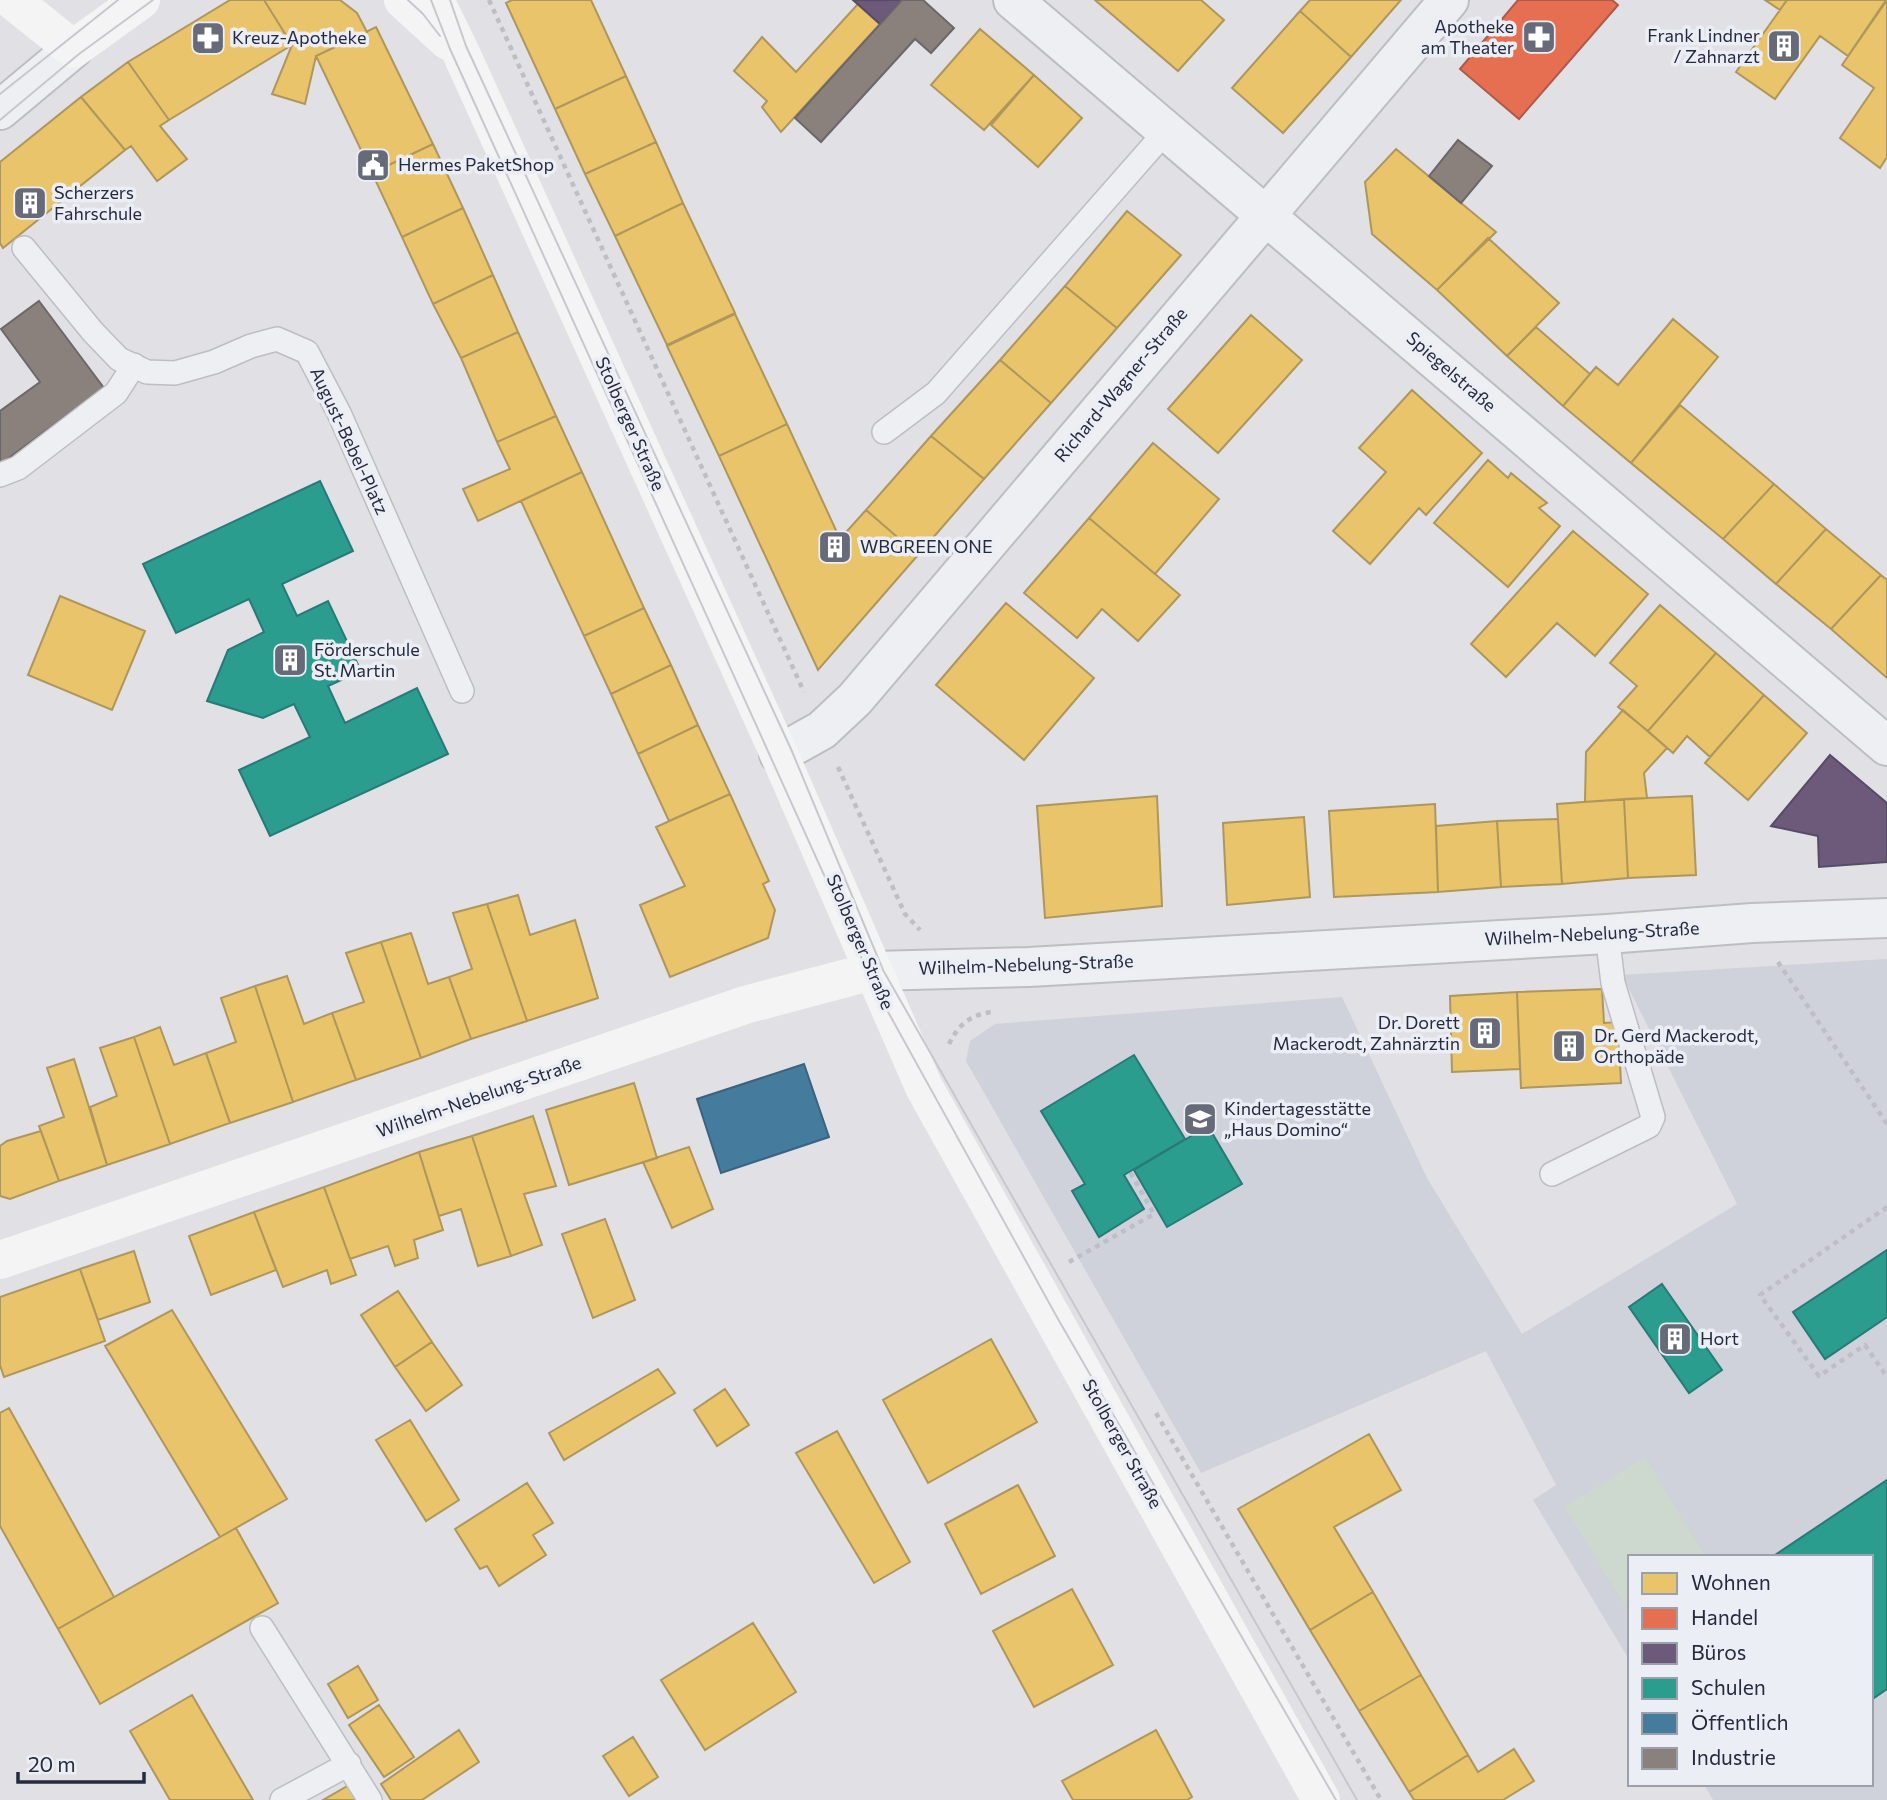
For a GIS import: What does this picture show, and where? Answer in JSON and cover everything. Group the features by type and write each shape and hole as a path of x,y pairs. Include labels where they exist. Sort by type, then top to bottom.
{"main road":[{"path":"12,0 73,49 141,0"},
{"name":"Stolberger Straße","path":"403,0 461,52"},
{"name":"Stolberger Straße","path":"435,0 779,754 924,1087 1321,1800"},
{"name":"Wilhelm-Nebelung-Straße","path":"0,1260 745,1005 873,971"}],"street":[{"name":"Spiegelstraße","path":"1013,0 1887,746"},
{"name":"Richard-Wagner-Straße","path":"779,754 822,730 855,699 1449,0"},
{"path":"0,110 73,49"},
{"name":"Wilhelm-Nebelung-Straße","path":"873,971 1029,967 1607,934 1752,923 1887,918"}],"lane":[{"path":"884,432 936,393 1167,130"},
{"name":"August-Bebel-Platz","path":"24,248 93,332 120,359 147,372 175,373 277,339 307,352 339,413 462,691"},
{"path":"0,475 18,468 116,393 134,365"},
{"path":"1552,1174 1649,1126 1653,1116 1613,983 1607,934"},
{"path":"262,1628 370,1800"},
{"path":"282,1800 349,1764"}],"path":[{"path":"489,0 905,914 926,935"},
{"path":"1787,975 1887,1124"},
{"path":"952,1055 948,1045 957,1028 983,1013 995,1012"},
{"path":"1062,1251 1069,1262 1154,1214 1130,1172"},
{"path":"1887,1207 1760,1295 1819,1376 1865,1345 1887,1377"},
{"path":"1152,1406 1381,1800"}],"shaded area":[{"path":"1887,959 1887,1800 1713,1800 1705,1786 1873,1786 1873,1555 1628,1555 1628,1658 1533,1500 1556,1485 1486,1351 1201,1473 966,1061 970,1041 995,1024 1342,997 1427,1178 1522,1334 1737,1204 1622,975"},
{"path":"1645,1457 1705,1555 1628,1555 1628,1611 1564,1507"}],"building: Wohnen":[{"path":"230,0 264,0 292,45 169,120 128,62"},
{"path":"264,0 340,0 357,13 367,32 316,56 305,104 272,94 292,45"},
{"path":"512,0 591,0 626,76 555,109 506,3"},
{"path":"1095,0 1201,0 1224,20 1178,71"},
{"path":"1310,0 1401,0 1351,57 1300,11"},
{"path":"1765,0 1787,0 1780,10"},
{"name":"Frank Lindner / Zahnarzt","path":"1787,0 1886,0 1848,56 1820,36 1775,99 1736,72"},
{"path":"1887,0 1887,157 1880,168 1840,138 1874,88 1842,65"},
{"path":"858,4 880,24 781,132 762,107 767,101 734,71 762,37 796,72"},
{"path":"1300,11 1351,57 1283,133 1232,88"},
{"path":"376,27 433,144 372,173 316,56"},
{"path":"980,29 1034,75 984,130 931,85"},
{"path":"128,62 169,120 160,126 187,159 157,181 131,146 125,150 81,97"},
{"path":"1034,75 1082,118 1038,167 991,125"},
{"path":"626,76 656,142 585,174 555,109"},
{"name":"Scherzers Fahrschule","path":"81,97 125,150 3,248 0,243 0,162"},
{"path":"656,142 683,203 615,236 585,174"},
{"path":"433,144 463,208 402,237 372,173"},
{"path":"1396,149 1496,232 1437,290 1372,234 1365,182"},
{"path":"683,203 735,313 667,345 615,236"},
{"path":"463,208 493,275 433,304 402,237"},
{"path":"1127,211 1181,255 1117,328 1065,286"},
{"path":"1488,238 1559,303 1507,356 1437,290"},
{"path":"493,275 518,332 461,358 433,304"},
{"path":"1065,286 1117,328 1051,403 1000,360"},
{"path":"735,314 787,424 719,456 667,346"},
{"path":"1251,315 1302,360 1218,453 1168,409"},
{"path":"1673,319 1718,357 1631,463 1563,406 1596,367 1618,385"},
{"path":"1536,327 1590,374 1563,406 1507,356"},
{"path":"518,332 556,416 497,442 461,358"},
{"path":"1000,360 1051,403 984,479 931,436"},
{"path":"1412,390 1482,453 1426,515 1419,508 1370,564 1333,531 1386,472 1359,448"},
{"path":"1680,405 1774,484 1723,539 1631,463"},
{"path":"556,416 582,472 478,521 463,489 510,469 497,442"},
{"name":"WBGREEN ONE","path":"787,424 840,539 866,510 918,555 818,670 719,456"},
{"path":"931,436 984,479 918,555 866,510"},
{"path":"1153,443 1219,499 1155,574 1089,518"},
{"path":"1488,460 1508,478 1511,473 1547,503 1539,508 1560,526 1508,587 1434,523"},
{"path":"582,472 644,608 584,636 521,501"},
{"path":"1774,484 1826,529 1776,584 1723,539"},
{"path":"1089,518 1180,595 1138,641 1102,609 1077,638 1024,593"},
{"path":"1826,529 1881,575 1831,629 1776,584"},
{"path":"1573,531 1648,594 1595,656 1557,623 1506,677 1471,644"},
{"path":"1881,575 1887,580 1887,678 1831,629"},
{"path":"60,596 145,631 112,710 28,675"},
{"path":"1006,603 1094,678 1024,760 936,685"},
{"path":"1660,605 1716,653 1648,731 1618,707 1637,686 1610,663"},
{"path":"644,608 671,665 611,694 584,636"},
{"path":"1716,653 1764,695 1710,757 1687,736 1673,753 1648,731"},
{"path":"671,665 698,725 638,754 611,694"},
{"path":"1764,695 1807,733 1748,800 1705,763"},
{"path":"1623,710 1667,748 1644,773 1647,798 1585,802 1586,752"},
{"path":"698,725 730,794 669,821 638,754"},
{"path":"730,794 769,881 763,884 775,910 768,938 670,977 640,905 685,886 656,827"},
{"path":"1157,796 1162,906 1045,918 1037,806"},
{"path":"1692,796 1696,875 1628,878 1624,799"},
{"path":"1624,799 1628,878 1562,884 1557,804"},
{"path":"1435,804 1438,892 1334,897 1329,811"},
{"path":"1304,817 1310,897 1227,905 1223,823"},
{"path":"1558,819 1562,884 1501,887 1497,821"},
{"path":"1497,821 1501,887 1438,892 1436,826"},
{"path":"518,895 530,935 575,920 598,998 527,1021 487,904"},
{"path":"487,904 527,1021 471,1039 449,977 472,969 453,913"},
{"path":"411,933 428,984 449,977 471,1039 421,1058 381,942"},
{"path":"381,942 421,1058 356,1080 332,1013 364,1002 346,953"},
{"path":"287,976 304,1024 332,1013 356,1080 293,1102 255,986"},
{"path":"255,986 293,1102 230,1123 206,1053 236,1042 221,998"},
{"name":"Dr. Gerd Mackerodt, Orthopäde","path":"1602,989 1604,1023 1618,1022 1621,1083 1521,1088 1517,992"},
{"name":"Dr. Dorett Mackerodt, Zahnärztin","path":"1517,992 1520,1069 1452,1072 1450,996"},
{"path":"160,1027 174,1065 206,1053 230,1123 170,1144 134,1037"},
{"path":"134,1037 170,1144 107,1165 90,1107 117,1096 100,1048"},
{"path":"74,1059 107,1165 59,1181 39,1126 64,1117 47,1068"},
{"path":"634,1083 657,1158 569,1185 546,1110"},
{"path":"533,1116 556,1186 524,1194 542,1245 511,1256 472,1136"},
{"path":"41,1131 59,1181 10,1199 0,1196 0,1146 7,1141"},
{"path":"472,1136 511,1256 478,1266 461,1209 439,1216 419,1152"},
{"path":"689,1147 713,1209 672,1228 643,1162"},
{"path":"419,1152 443,1230 414,1240 418,1258 395,1266 388,1246 350,1259 324,1187"},
{"path":"324,1187 356,1275 331,1284 327,1270 283,1287 254,1212"},
{"path":"254,1212 276,1270 211,1295 189,1236"},
{"path":"605,1219 635,1300 593,1318 562,1234"},
{"path":"134,1251 150,1302 98,1320 80,1269"},
{"path":"80,1269 105,1341 4,1377 0,1365 0,1297"},
{"path":"398,1291 432,1342 395,1367 361,1315"},
{"path":"172,1310 287,1499 220,1537 105,1346"},
{"path":"991,1339 1037,1422 928,1483 883,1400"},
{"path":"432,1342 462,1385 426,1411 395,1367"},
{"path":"658,1369 675,1393 564,1460 549,1433"},
{"path":"725,1389 749,1425 717,1446 694,1410"},
{"path":"9,1408 114,1597 58,1629 0,1526 0,1413"},
{"path":"410,1420 459,1500 426,1521 376,1440"},
{"path":"837,1431 910,1562 874,1583 796,1453"},
{"path":"1369,1434 1401,1490 1334,1527 1373,1592 1310,1630 1238,1509"},
{"path":"527,1483 553,1523 533,1535 546,1555 499,1586 487,1566 480,1569 455,1529"},
{"path":"1018,1485 1055,1556 981,1594 945,1524"},
{"path":"236,1528 278,1603 100,1704 58,1629"},
{"path":"1072,1589 1113,1665 1034,1707 993,1631"},
{"path":"1373,1592 1421,1675 1359,1711 1310,1630"},
{"path":"753,1623 796,1692 705,1750 661,1680"},
{"path":"358,1666 378,1700 348,1718 328,1684"},
{"path":"1421,1675 1468,1755 1409,1792 1359,1711"},
{"path":"192,1695 253,1800 170,1800 130,1731"},
{"path":"379,1705 414,1757 384,1777 349,1725"},
{"path":"459,1730 479,1762 422,1800 391,1800 381,1784"},
{"path":"1156,1730 1192,1797 1187,1800 1073,1800 1062,1781"},
{"path":"633,1737 658,1777 629,1796 603,1756"},
{"path":"1514,1749 1534,1781 1503,1800 1414,1800 1409,1792 1468,1755 1478,1772"},
{"path":"349,1785 358,1800 323,1800"}],"building: Handel":[{"name":"Apotheke am Theater","path":"1518,0 1612,0 1618,5 1519,119 1460,69"}],"building: Büros":[{"path":"853,0 902,0 880,24"},
{"path":"1830,755 1887,803 1887,862 1819,867 1818,836 1771,826"}],"building: Schulen":[{"name":"Förderschule St. Martin","path":"320,481 353,551 282,584 297,616 328,601 361,671 328,686 345,723 417,688 448,754 270,836 239,770 310,737 294,704 263,718 207,701 228,650 264,632 249,599 176,633 143,564"},
{"path":"1134,1055 1185,1139 1124,1175 1144,1209 1099,1237 1072,1191 1085,1184 1041,1111"},
{"path":"1208,1126 1242,1184 1167,1227 1134,1170"},
{"path":"1887,1250 1887,1317 1825,1359 1793,1312"},
{"name":"Hort","path":"1662,1284 1722,1370 1689,1393 1629,1307"},
{"path":"1887,1480 1887,1689 1873,1699 1873,1555 1775,1555"}],"building: Öffentlich":[{"path":"804,1064 829,1137 721,1173 697,1099"}],"building: Industrie":[{"path":"902,0 923,0 954,28 931,53 915,39 821,142 795,118"},
{"path":"1458,140 1492,166 1461,203 1429,176"},
{"path":"39,301 104,388 2,463 0,411 40,382 1,329"}],"tram line":[{"path":"0,94 118,0"},
{"path":"0,120 79,54 153,0"},
{"path":"408,0 440,36"},
{"path":"431,0 450,49 877,992 1058,1319 1336,1800"},
{"path":"450,0 466,46 791,749 883,970 1357,1800"}],"place":[{"name":"Apotheke am Theater","path":"1539,37"},
{"name":"Kreuz-Apotheke","path":"208,38"},
{"name":"Frank Lindner / Zahnarzt","path":"1784,46"},
{"name":"Hermes PaketShop","path":"373,165"},
{"name":"Scherzers Fahrschule","path":"30,203"},
{"name":"WBGREEN ONE","path":"835,547"},
{"name":"Förderschule St. Martin","path":"290,660"},
{"name":"Dr. Dorett Mackerodt, Zahnärztin","path":"1485,1033"},
{"name":"Dr. Gerd Mackerodt, Orthopäde","path":"1569,1046"},
{"name":"Kindertagesstätte „Haus Domino“","path":"1200,1119"},
{"name":"Hort","path":"1675,1339"}]}
